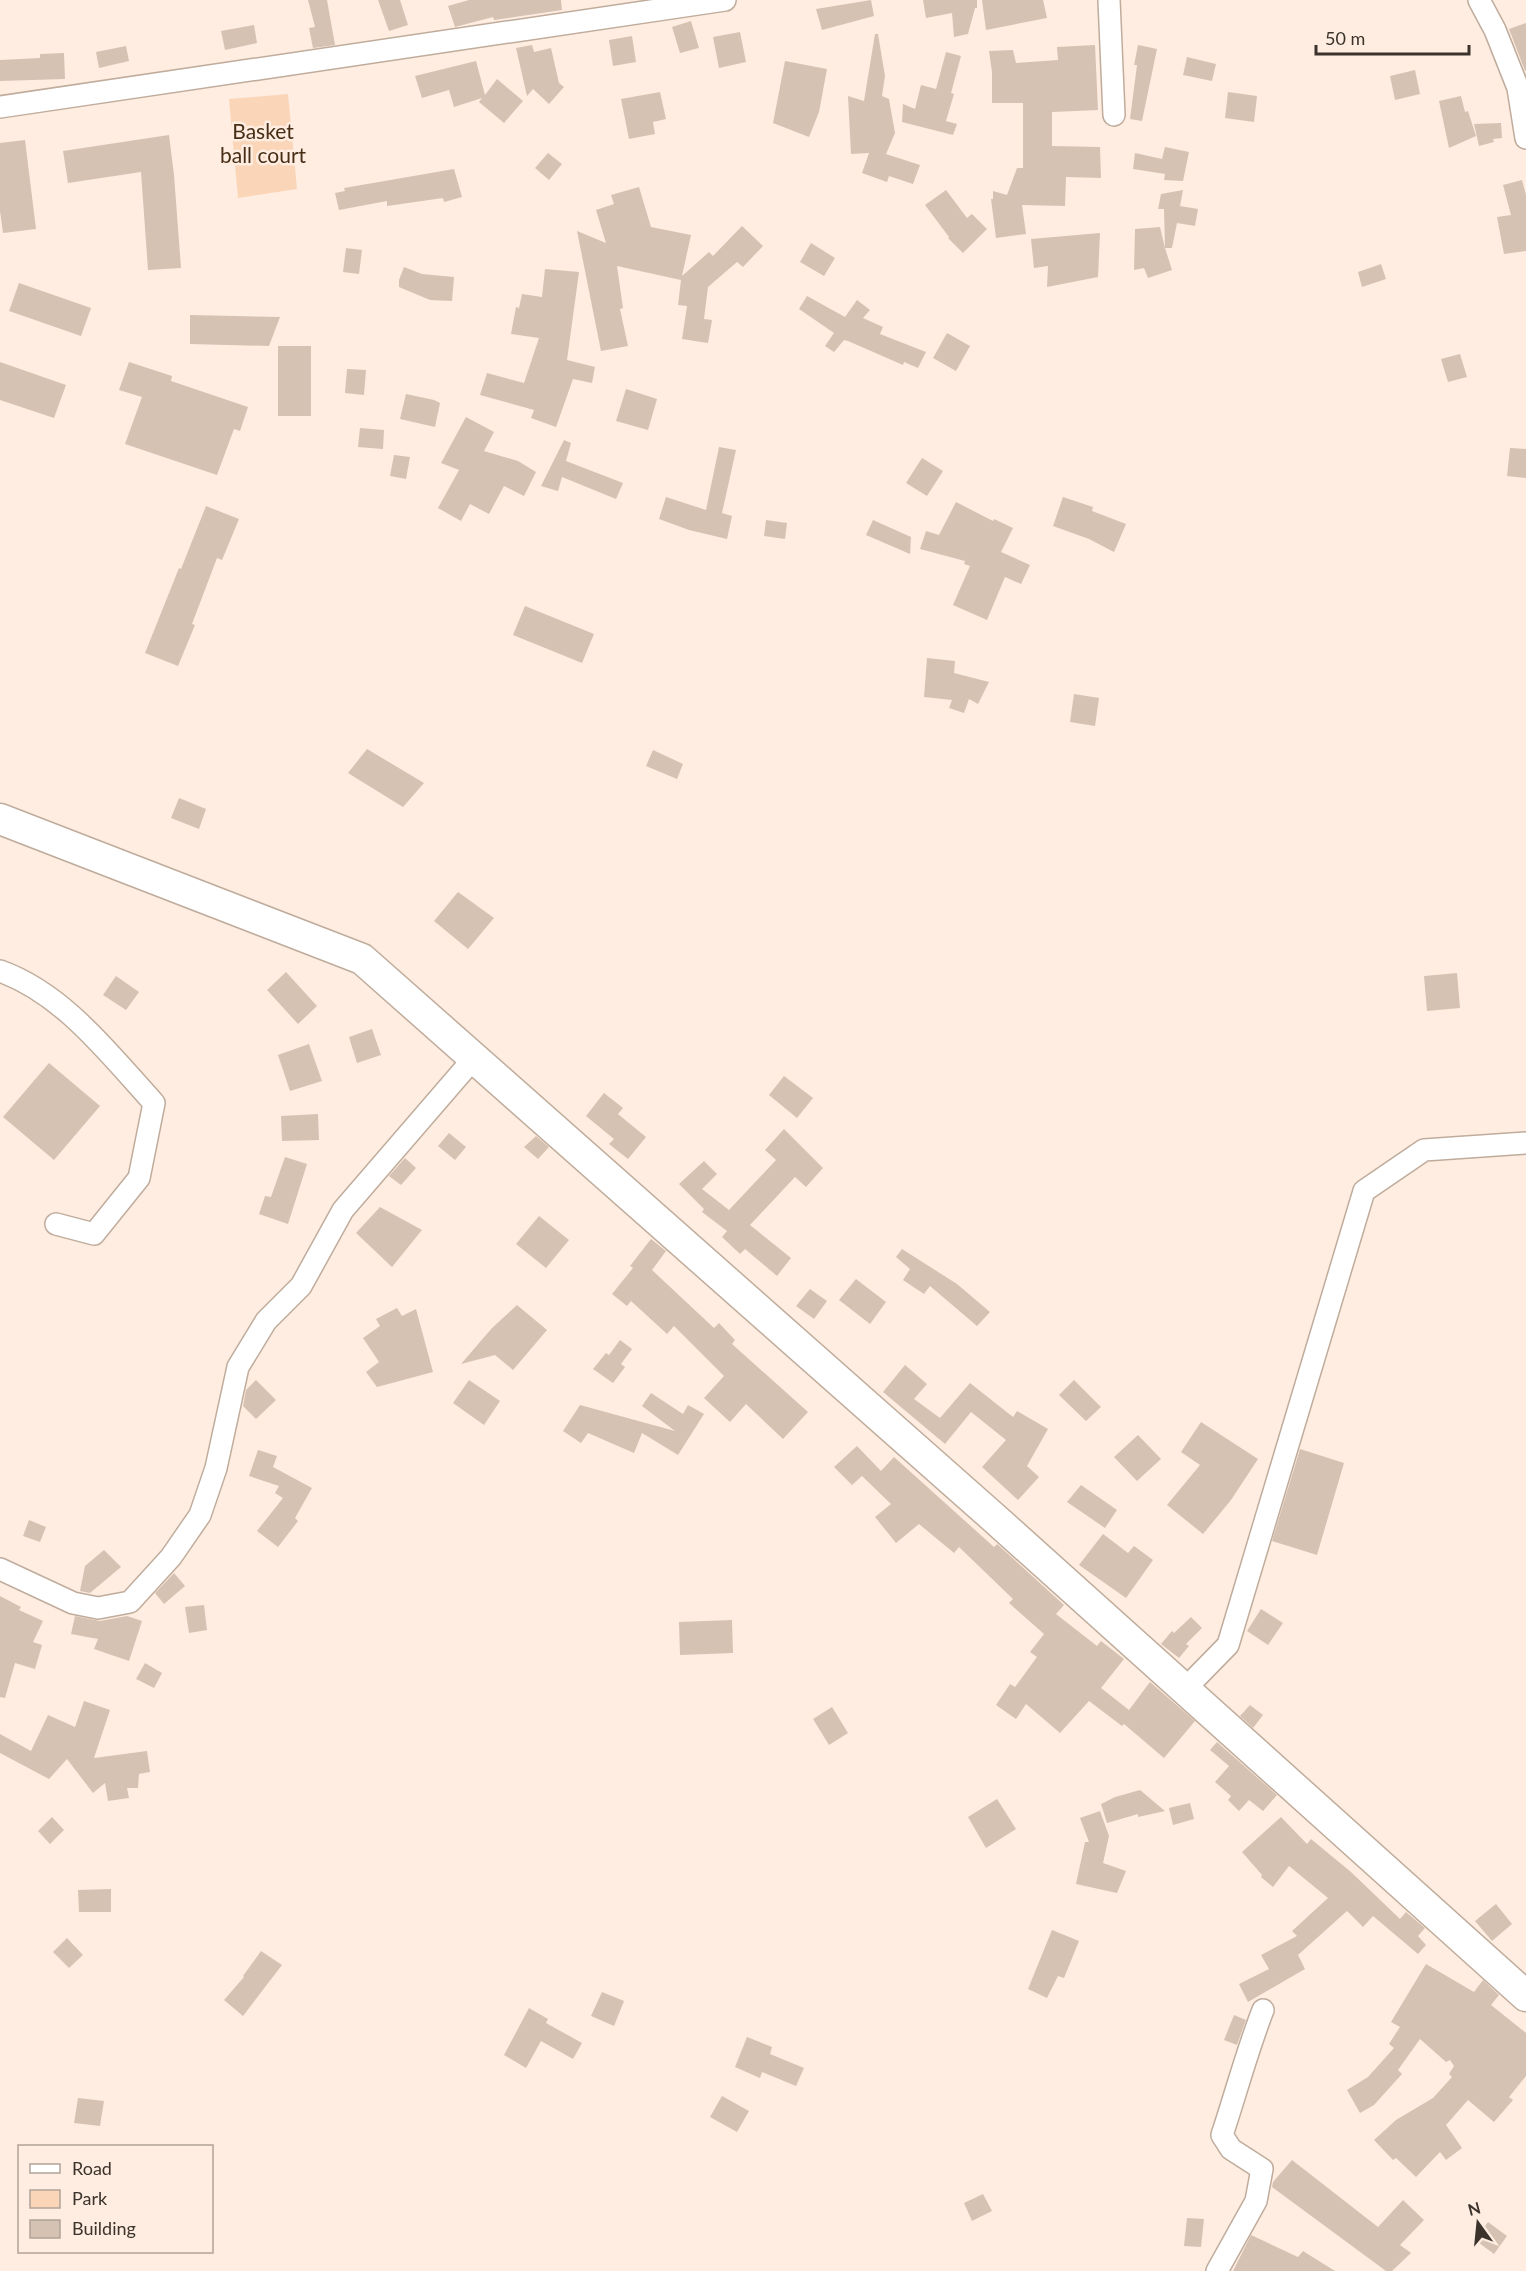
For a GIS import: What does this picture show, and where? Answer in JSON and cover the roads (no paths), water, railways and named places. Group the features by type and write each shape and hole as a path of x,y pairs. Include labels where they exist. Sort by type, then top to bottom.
{"main road":[{"path":"0,819 362,959 993,1517 1526,1996"}],"street":[{"path":"0,107 638,6 725,0"},
{"path":"1109,0 1114,115"},
{"path":"1479,0 1495,30 1518,88 1526,138"},
{"path":"0,971 19,978 62,1006 154,1103 139,1178 94,1234 56,1224"},
{"path":"0,1569 73,1603 98,1608 129,1602 171,1557 200,1515 216,1468 238,1367 266,1321 301,1286 343,1210 474,1058"},
{"path":"1185,1689 1227,1645 1364,1191 1424,1150 1526,1143"},
{"path":"1217,2271 1256,2201 1262,2169 1231,2149 1222,2135 1247,2053 1263,2010"}],"park label":[{"name":"Basket ball court","path":"263,144"}]}
